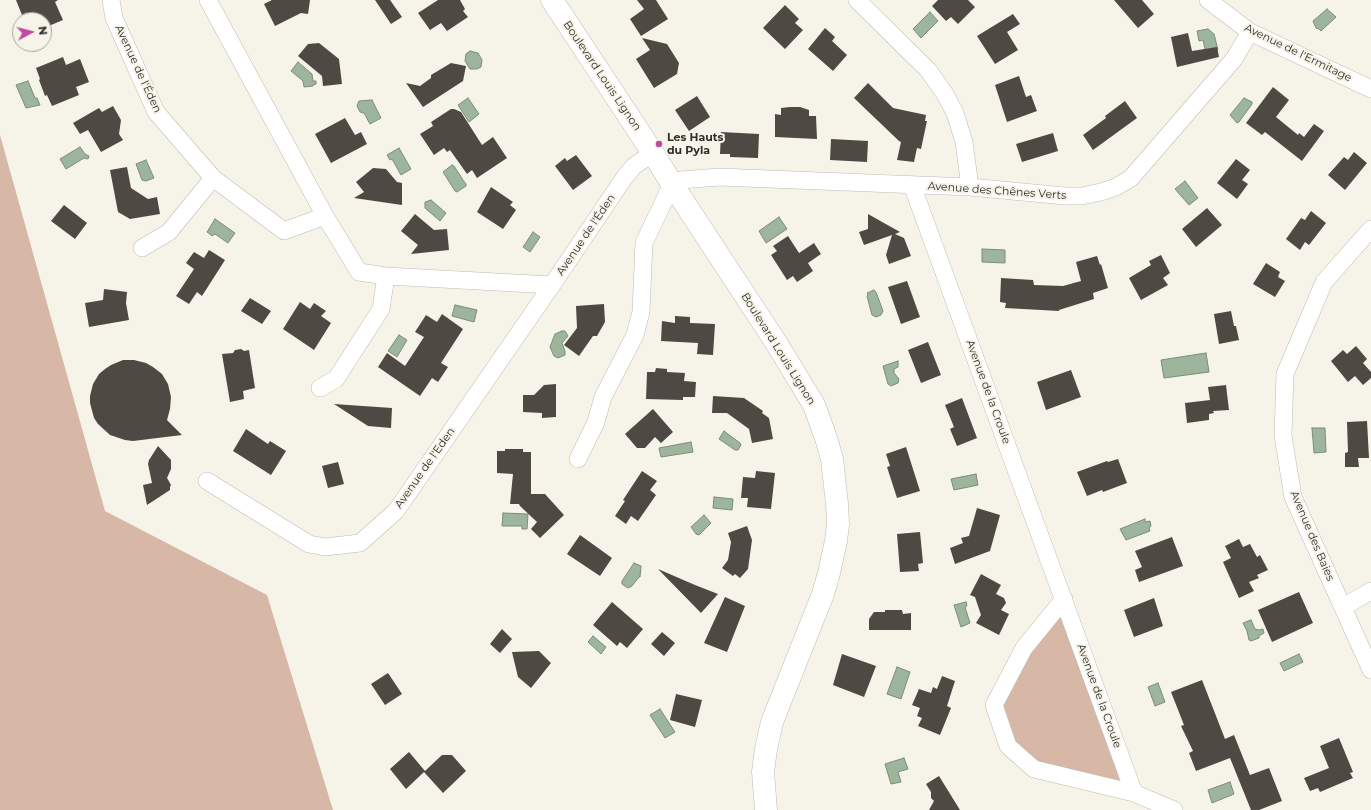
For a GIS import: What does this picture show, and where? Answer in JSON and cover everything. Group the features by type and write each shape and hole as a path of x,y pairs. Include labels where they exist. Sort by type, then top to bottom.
{"main road":[{"name":"Boulevard Louis Lignon","path":"552,0 653,153 814,404 832,460 838,524 830,573 772,722 766,748 763,772 766,810"}],"street":[{"name":"Avenue de l'Éden","path":"111,0 114,18 156,112 213,178 284,231 325,216"},
{"name":"Avenue de l'Éden","path":"208,0 325,216 359,272 386,276 552,285 624,178 634,166 653,153"},
{"path":"857,0 928,70 945,94 955,113 964,142 970,187"},
{"name":"Avenue de l'Ermitage","path":"1208,0 1250,32 1371,89"},
{"name":"Avenue des Chênes Verts","path":"672,184 682,180 719,177 970,187 1065,196 1082,196 1101,192 1116,187 1131,178 1234,59 1250,32"},
{"path":"142,248 169,232 213,178"},
{"path":"578,459 596,422 603,397 635,335 641,312 644,243 672,184"},
{"name":"Avenue de la Croule","path":"912,185 1134,793"},
{"name":"Avenue des Baies","path":"1371,229 1324,282 1285,374 1283,436 1293,497 1371,670"},
{"path":"320,388 336,379 381,309 386,276"},
{"name":"Avenue de l'Eden","path":"208,481 259,514 310,544 324,547 360,543 396,511 552,285"},
{"path":"1343,607 1371,591"},
{"path":"1064,599 1024,648 994,705 1008,746 1034,769 1134,793 1174,810"}],"shaded area":[{"path":"1327,9 1336,17 1321,31 1316,28 1313,21"},
{"path":"930,12 938,21 921,38 913,29"},
{"path":"1208,29 1214,34 1218,50 1206,54 1203,40 1199,41 1197,31"},
{"path":"470,51 478,53 482,60 481,67 477,69 470,69 465,61 466,54"},
{"path":"298,62 312,74 313,81 316,81 316,84 313,86 304,87 303,81 291,71"},
{"path":"28,81 35,98 37,98 40,105 26,108 16,85"},
{"path":"468,98 479,114 469,122 458,105"},
{"path":"1244,98 1252,102 1252,104 1237,123 1230,115"},
{"path":"372,100 381,118 370,124 364,113 360,112 357,106 359,101"},
{"path":"0,135 105,511 267,595 333,810 0,810"},
{"path":"80,147 85,154 89,156 88,159 84,158 66,169 60,159"},
{"path":"399,148 411,169 401,175 392,159 390,160 387,155"},
{"path":"146,160 154,178 146,181 142,180 136,164"},
{"path":"452,165 466,184 466,186 457,192 443,172"},
{"path":"1185,181 1198,198 1189,205 1175,189"},
{"path":"431,200 446,213 440,221 425,208 425,202"},
{"path":"779,217 787,229 766,243 759,231"},
{"path":"215,219 235,233 228,243 215,234 212,236 207,232"},
{"path":"533,232 540,237 530,252 523,247"},
{"path":"982,249 1005,250 1005,263 982,262"},
{"path":"874,290 883,311 881,315 876,317 872,315 867,296 867,293"},
{"path":"455,305 477,310 474,322 452,316"},
{"path":"565,331 568,336 562,343 565,355 558,358 554,356 550,347 555,334"},
{"path":"399,335 407,340 397,357 388,351"},
{"path":"1206,353 1209,372 1164,378 1161,360"},
{"path":"898,361 898,367 894,369 894,373 899,379 898,383 891,386 888,384 883,366"},
{"path":"1312,428 1325,428 1326,452 1314,453"},
{"path":"724,431 740,443 741,445 738,450 735,450 719,439"},
{"path":"691,442 693,452 661,457 659,448"},
{"path":"976,474 978,485 954,490 951,479"},
{"path":"714,497 733,499 732,510 713,508"},
{"path":"503,513 528,514 527,529 522,529 522,526 502,526"},
{"path":"704,515 711,523 699,535 696,534 691,527"},
{"path":"1145,519 1145,522 1150,521 1150,531 1126,540 1120,529"},
{"path":"634,563 641,566 640,577 632,586 628,588 622,584 622,581"},
{"path":"966,602 967,606 965,607 970,623 961,627 954,605"},
{"path":"1064,602 1133,792 1034,768 1010,745 995,705"},
{"path":"1251,620 1255,629 1263,629 1264,633 1259,636 1259,638 1251,641 1249,640 1243,623"},
{"path":"593,636 606,647 601,654 588,642"},
{"path":"1299,654 1303,662 1284,671 1280,663"},
{"path":"897,667 910,672 901,699 887,694"},
{"path":"1158,683 1165,702 1155,706 1148,687"},
{"path":"660,709 675,732 665,738 650,715"},
{"path":"904,758 908,769 898,772 901,782 891,784 885,764"},
{"path":"1230,782 1234,794 1212,803 1208,790"}],"building":[{"path":"16,0 58,0 55,2 63,20 52,25 52,12 21,12"},
{"path":"272,0 310,0 308,14 301,13 275,26 264,4"},
{"path":"375,0 390,0 402,17 391,24"},
{"path":"438,0 460,0 465,9 463,11 468,17 447,31 441,23 430,30 418,13"},
{"path":"637,0 656,0 668,19 641,36 630,19 644,9"},
{"path":"938,0 968,0 975,7 958,24 951,17 946,21 932,6"},
{"path":"1114,0 1142,0 1154,14 1138,28"},
{"path":"785,5 799,19 795,23 803,30 785,49 763,28"},
{"path":"1013,14 1020,24 1007,32 1018,50 995,64 977,36"},
{"path":"825,28 835,37 832,41 847,55 833,71 808,49"},
{"path":"1188,33 1192,51 1217,47 1219,57 1177,67 1171,37"},
{"path":"642,38 667,44 679,63 677,74 654,88 636,59 650,50"},
{"path":"319,43 339,59 342,84 323,86 322,76 298,56 308,44"},
{"path":"63,57 66,65 80,59 89,82 76,87 79,95 52,106 47,95 45,96 36,68"},
{"path":"451,63 466,66 463,81 423,107 406,83 420,86 431,78 431,75"},
{"path":"1019,76 1026,97 1031,95 1037,111 1007,122 995,85"},
{"path":"868,83 893,108 926,115 925,121 927,121 921,149 917,148 914,162 897,160 901,142 854,98"},
{"path":"1273,87 1289,100 1276,117 1298,135 1299,133 1304,137 1314,124 1324,131 1302,161 1265,132 1262,135 1246,123"},
{"path":"697,96 710,117 689,131 675,110"},
{"path":"1125,101 1137,118 1093,150 1083,135 1106,118 1105,116"},
{"path":"113,106 121,120 119,134 123,140 101,152 88,130 80,134 73,123 99,108 102,112"},
{"path":"800,107 809,110 809,116 816,116 817,139 775,137 775,114 781,115 781,108"},
{"path":"451,109 461,112 482,145 493,137 507,158 477,178 472,170 467,174 450,150 447,152 444,148 434,155 420,134 433,126 431,122"},
{"path":"345,118 355,135 361,132 367,144 331,163 315,134"},
{"path":"721,132 759,134 758,158 730,157 730,154 720,154"},
{"path":"1053,133 1058,151 1022,162 1016,144"},
{"path":"831,139 868,141 867,162 830,160"},
{"path":"1354,152 1367,163 1345,190 1328,175 1344,157 1348,160"},
{"path":"576,155 592,176 573,190 555,166 565,158 567,161"},
{"path":"1236,159 1250,170 1242,180 1248,184 1237,199 1217,183"},
{"path":"127,167 131,188 148,199 157,197 160,214 130,219 118,212 110,170"},
{"path":"373,168 386,169 397,182 402,183 402,205 354,198 364,192 356,182"},
{"path":"491,187 513,202 510,205 516,210 503,229 477,212"},
{"path":"64,205 87,223 75,239 51,221"},
{"path":"1207,208 1222,225 1196,247 1182,229"},
{"path":"1311,211 1326,223 1309,245 1305,242 1300,250 1286,239 1301,218 1305,220"},
{"path":"415,214 434,230 447,229 449,250 411,254 418,245 401,231"},
{"path":"868,214 900,232 895,234 904,238 911,256 889,264 886,255 892,235 864,245 859,232 868,229"},
{"path":"788,236 799,253 814,243 821,254 808,263 813,271 797,282 793,276 787,280 771,255 777,251 773,246"},
{"path":"209,250 225,260 202,296 197,292 189,304 176,296 194,269 186,263 194,252 204,258"},
{"path":"1161,255 1170,273 1163,278 1168,285 1141,300 1129,278 1151,265 1149,261"},
{"path":"1097,256 1108,288 1093,293 1094,299 1059,311 1005,308 1006,303 1000,302 1001,278 1033,280 1034,285 1063,286 1081,281 1076,262"},
{"path":"1266,263 1280,272 1278,277 1285,281 1275,297 1253,284"},
{"path":"907,281 920,317 901,324 888,287"},
{"path":"104,289 127,292 126,303 129,320 89,327 85,303 103,300"},
{"path":"250,298 271,311 262,324 241,311"},
{"path":"300,302 310,309 314,303 326,311 321,316 331,323 314,350 283,329"},
{"path":"604,304 605,322 597,336 593,336 579,356 564,345 577,328 576,306"},
{"path":"1231,311 1239,340 1219,344 1214,314"},
{"path":"442,314 463,329 441,363 448,367 438,382 432,378 420,396 378,367 387,353 405,366 424,337 415,332 426,315 437,322"},
{"path":"675,316 690,317 690,323 715,324 713,355 697,354 698,343 661,341 662,321 675,323"},
{"path":"928,342 941,375 921,383 908,350"},
{"path":"1356,346 1367,359 1363,363 1371,372 1371,378 1363,385 1355,376 1348,382 1331,361 1343,350 1347,354"},
{"path":"241,349 244,351 249,350 255,388 243,391 244,399 230,402 222,354 233,353 235,350"},
{"path":"123,360 134,360 146,363 162,374 168,384 171,397 167,420 182,435 133,441 125,440 110,435 98,424 94,418 90,403 93,384 99,374 105,369"},
{"path":"656,368 667,369 667,372 685,373 684,381 696,382 695,397 683,397 683,400 646,399 647,372 655,372"},
{"path":"1071,370 1081,397 1046,410 1037,382"},
{"path":"556,384 556,417 542,418 542,413 523,412 523,395 534,395 544,385"},
{"path":"1226,385 1229,410 1213,411 1214,413 1209,414 1209,420 1187,423 1185,403 1210,400 1208,387"},
{"path":"713,396 744,398 763,411 762,413 769,418 773,439 752,443 749,429 727,413 712,413"},
{"path":"962,398 977,438 957,446 950,429 954,427 945,405"},
{"path":"334,404 392,408 391,428 368,426"},
{"path":"653,409 673,432 661,443 655,437 645,448 637,448 625,434"},
{"path":"1367,421 1369,458 1358,458 1359,467 1345,467 1345,453 1348,452 1347,422"},
{"path":"246,429 268,444 270,441 286,451 271,475 233,451"},
{"path":"158,446 171,460 171,469 167,478 171,485 170,490 147,505 143,485 152,483 148,464"},
{"path":"906,447 920,491 897,498 887,467 890,466 886,454"},
{"path":"505,449 523,449 523,452 531,452 531,494 545,494 564,515 540,538 531,529 537,522 519,504 510,504 513,474 497,473 497,451 505,451"},
{"path":"1118,459 1127,483 1087,496 1077,472 1107,461"},
{"path":"338,462 344,484 328,488 322,466"},
{"path":"642,471 657,481 650,490 656,495 638,521 631,516 626,524 615,516 625,501 623,500"},
{"path":"756,471 775,473 771,509 747,507 748,498 741,498 743,477 755,478"},
{"path":"977,508 1000,515 990,551 955,564 950,548 963,543 961,538 969,536"},
{"path":"747,526 752,540 748,569 740,578 735,574 733,576 722,568 728,560 731,542 728,533"},
{"path":"920,532 923,563 918,564 919,571 900,572 897,534"},
{"path":"580,535 612,558 600,576 567,554"},
{"path":"1172,537 1183,566 1139,582 1135,570 1142,567 1135,551"},
{"path":"1239,539 1243,547 1250,544 1257,557 1260,555 1268,570 1257,575 1259,578 1249,582 1254,591 1239,598 1223,562 1231,558 1225,546"},
{"path":"658,569 695,585 718,594 701,613"},
{"path":"981,574 1001,585 996,594 1004,598 1006,603 1001,610 1009,614 999,635 976,623 981,615 975,597 970,595"},
{"path":"1299,592 1313,623 1272,642 1258,610"},
{"path":"725,597 745,606 727,652 704,643"},
{"path":"1154,598 1163,626 1134,637 1124,610"},
{"path":"612,602 643,629 627,648 620,642 617,646 593,625"},
{"path":"885,610 902,610 903,614 911,613 911,630 869,630 869,619 874,612 885,612"},
{"path":"502,629 512,639 500,653 490,644"},
{"path":"662,632 675,643 664,656 651,644"},
{"path":"539,651 551,663 531,688 518,677 512,652"},
{"path":"842,654 876,666 864,697 833,685"},
{"path":"388,673 402,694 385,705 371,684"},
{"path":"942,676 955,681 947,706 951,708 940,735 918,726 922,718 917,716 920,708 912,705 919,689 931,693 933,687 937,689"},
{"path":"1202,680 1225,739 1234,735 1250,775 1269,768 1282,801 1259,810 1251,810 1230,758 1196,771 1189,753 1193,751 1181,726 1184,725 1171,692"},
{"path":"676,694 702,700 695,727 670,720"},
{"path":"1339,738 1353,772 1350,773 1353,778 1320,792 1318,788 1310,791 1304,778 1329,768 1320,746"},
{"path":"409,752 425,771 442,755 452,755 466,771 443,793 424,772 406,789 390,769"},
{"path":"939,776 960,810 929,810 934,801 931,798 931,792 926,784"}],"place":[{"name":"Les Hauts du Pyla","path":"659,144"}]}
